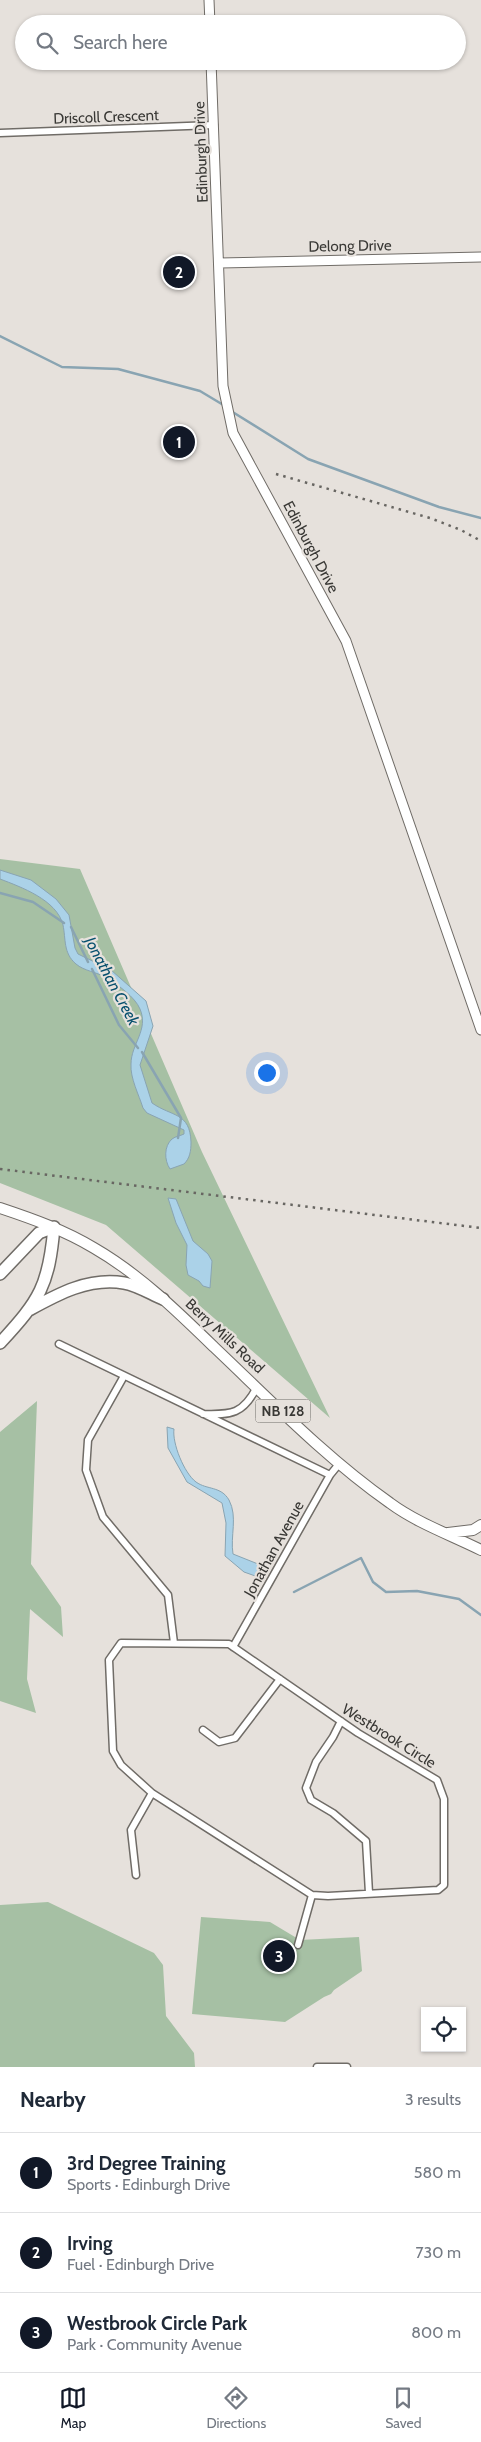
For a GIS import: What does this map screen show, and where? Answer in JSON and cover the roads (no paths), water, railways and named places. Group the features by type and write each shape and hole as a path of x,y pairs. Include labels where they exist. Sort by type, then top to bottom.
{"highway":[{"path":"0,1274 39,1232 54,1227 48,1275 28,1311 0,1342"},
{"path":"28,1311 74,1287 101,1283 125,1283 163,1299"}],"main road":[{"name":"Berry Mills Road","path":"0,1208 54,1227 95,1248 163,1299 339,1464 390,1503 444,1532"},
{"path":"444,1532 456,1533 481,1525"},
{"name":"NB 128","path":"444,1532 481,1550"}],"street":[{"path":"209,0 210,15"},
{"name":"Edinburgh Drive","path":"211,70 224,386 233,433 346,641 481,1030"},
{"name":"Driscoll Crescent","path":"0,133 214,124"},
{"name":"Delong Drive","path":"220,263 481,257"},
{"path":"59,1344 330,1475"},
{"path":"124,1376 88,1440 86,1470 103,1517 168,1595 174,1643"},
{"path":"202,1414 236,1412 248,1404 257,1387"},
{"name":"Jonathan Avenue","path":"233,1647 330,1475 339,1464"},
{"name":"Westbrook Circle","path":"121,1643 229,1644 233,1647 341,1721 437,1780 444,1799 444,1885 438,1890 369,1892 328,1896 312,1895 152,1793 121,1765 113,1751 109,1660 121,1643"},
{"path":"203,1730 219,1742 235,1738 280,1679"},
{"path":"341,1721 316,1762 306,1788 311,1800 333,1812 366,1841 369,1892"},
{"path":"136,1875 131,1830 152,1793"},
{"path":"298,1945 312,1895"},
{"path":"317,2067 347,2067"}],"water":[{"path":"0,870 31,880 56,899 69,915 75,948 78,954 111,970 146,1001 153,1026 140,1065 152,1103 179,1116 187,1125 190,1132 191,1148 189,1157 184,1164 170,1169 166,1153 169,1142 173,1138 184,1134 184,1130 147,1113 143,1108 133,1081 132,1057 142,1024 138,1005 126,992 111,981 76,964 67,951 63,925 54,908 37,896 0,879"},
{"path":"168,1198 176,1199 193,1241 208,1254 212,1261 210,1288 203,1286 199,1281 188,1275 186,1265 187,1245 176,1223"},
{"path":"167,1427 174,1429 177,1450 183,1465 192,1478 200,1484 222,1492 229,1500 233,1513 233,1554 258,1564 264,1571 261,1578 244,1572 225,1556 226,1523 222,1503 187,1482 168,1448"}],"waterway":[{"path":"0,336 62,367 118,369 200,391 225,406"},
{"path":"231,411 308,459 439,507 481,518"},
{"name":"Jonathan Creek","path":"0,893 33,902 64,923"},
{"name":"Jonathan Creek","path":"71,927 88,962"},
{"name":"Jonathan Creek","path":"92,969 119,1025 138,1048"},
{"name":"Jonathan Creek","path":"142,1052 181,1118 178,1138"},
{"name":"Jonathan Creek","path":"294,1592 361,1558 373,1582 386,1592 417,1591 459,1599 481,1615"}],"railway":[{"path":"276,474 430,518 461,530 481,541"},
{"path":"0,1169 481,1228"}],"place":[{"name":"Irving","path":"179,272"},
{"name":"3rd Degree Training","path":"179,442"},
{"name":"Westbrook Circle Park","path":"279,1956"}]}
